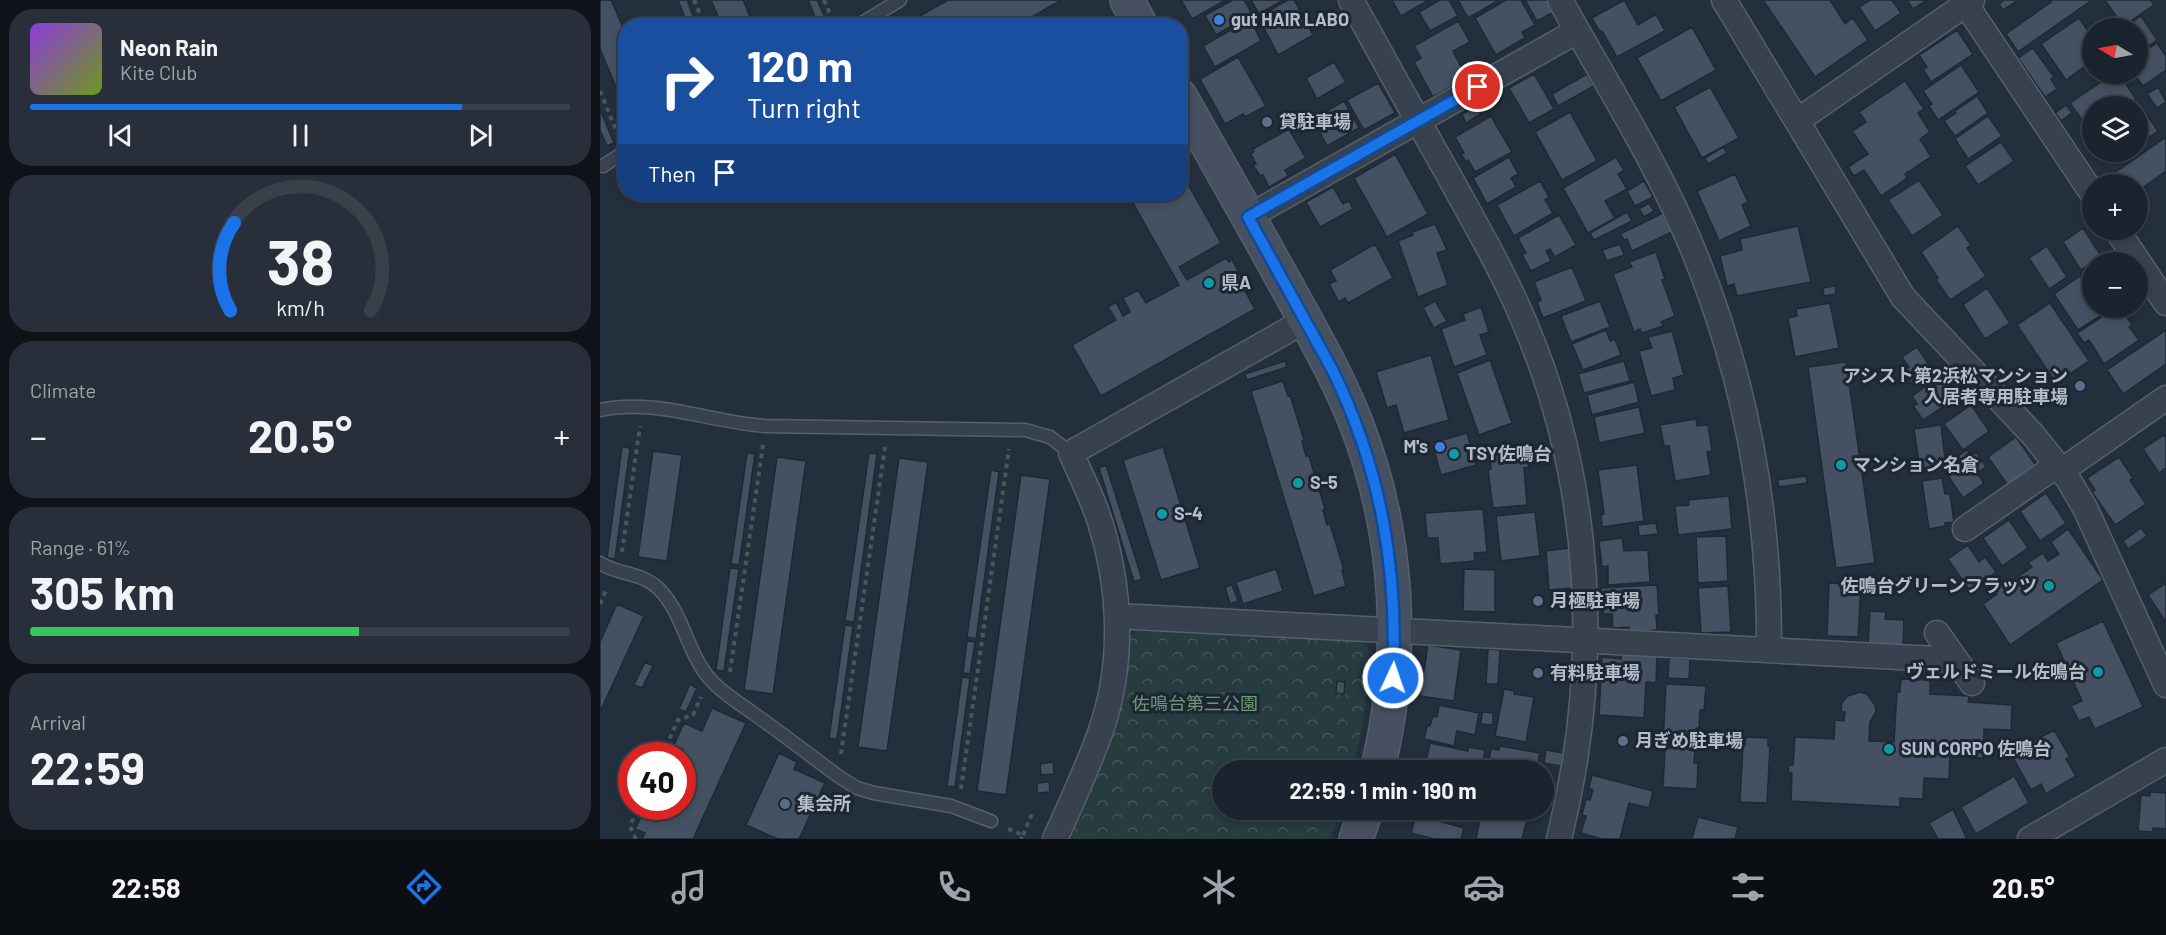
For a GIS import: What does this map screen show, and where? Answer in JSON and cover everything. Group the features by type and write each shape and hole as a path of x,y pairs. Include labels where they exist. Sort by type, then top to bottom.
{"street":[{"path":"1127,0 1137,18"},
{"path":"1351,0 1504,276 1542,367 1559,423 1578,510 1584,559 1586,640 1583,707 1577,756 1559,839"},
{"path":"1560,0 1669,197 1704,280 1733,365 1748,424 1759,483 1767,573 1769,650"},
{"path":"1724,0 1903,297 2034,436 2059,468 2085,508 2166,685"},
{"path":"1797,121 1967,1 2082,178"},
{"path":"1248,217 1577,31"},
{"path":"1188,110 1306,320 1345,397 1374,478 1391,563 1394,630 1390,706 1379,760"},
{"path":"2124,240 2166,303"},
{"path":"1055,839 1101,731 1112,688 1117,645 1117,616 1110,557 1098,515 1071,453 1306,320"},
{"path":"1965,529 2166,398"},
{"path":"1117,616 1956,660"},
{"path":"1937,633 1972,683"},
{"path":"2030,839 2166,760"},
{"path":"1356,839 1363,820"}],"lane":[{"path":"870,18 900,0"},
{"path":"603,166 618,152"},
{"path":"600,410 643,407 672,409 736,423 765,426 1025,430 1050,437 1071,453"},
{"path":"600,563 619,572 630,573 645,579 658,588 668,601 710,679 838,776 857,788 958,809 991,821"}],"path":[{"path":"694,0 702,18"},
{"path":"824,0 832,18"},
{"path":"600,91 618,135"},
{"path":"619,572 643,407"},
{"path":"727,694 765,426"},
{"path":"838,776 887,428"},
{"path":"958,809 1012,430"},
{"path":"668,742 678,720 693,715 710,679"},
{"path":"633,820 630,826 636,839"}],"green space":[{"name":"佐鳴台第三公園","path":"1139,628 1361,640 1370,651 1362,726 1355,760 1212,760 1212,820 1337,820 1330,839 1070,839 1068,834 1128,638"}],"building":[{"path":"600,0 611,0 619,18 618,92 600,49"},
{"path":"678,0 687,0 694,18 685,18"},
{"path":"711,0 743,0 751,18 719,18"},
{"path":"808,0 817,0 825,18 816,18"},
{"path":"948,0 1061,0 1030,18 916,18"},
{"path":"1181,0 1226,0 1192,19"},
{"path":"1233,0 1244,0 1252,14 1216,35 1205,15"},
{"path":"1251,0 1283,0 1259,14"},
{"path":"1288,0 1294,0 1313,35 1278,55 1258,17"},
{"path":"1392,0 1429,0 1401,16"},
{"path":"1440,0 1449,0 1458,16 1430,31 1419,12"},
{"path":"1458,0 1499,0 1468,18"},
{"path":"1506,0 1521,0 1535,25 1522,32 1525,38 1496,55 1475,18"},
{"path":"1525,0 1547,0 1554,12 1537,21"},
{"path":"1624,0 1638,25 1656,14 1665,31 1617,57 1592,18"},
{"path":"1763,0 1830,0 1845,24 1853,18 1868,40 1815,77"},
{"path":"1870,0 1892,0 1901,13 1875,31 1859,7"},
{"path":"1907,0 1927,0 1913,9"},
{"path":"2004,0 2017,1 2003,10 1999,4"},
{"path":"2049,0 2092,0 2018,52 2006,34 2051,2"},
{"path":"2105,0 2151,0 2154,5 2135,18 2117,18"},
{"path":"2079,18 2082,22 2082,68 2066,80 2041,44"},
{"path":"1250,19 1261,41 1215,67 1203,46"},
{"path":"1458,21 1470,42 1453,51 1467,78 1433,97 1414,62 1421,58 1414,46"},
{"path":"2148,26 2157,40 2148,47"},
{"path":"1692,27 1716,70 1661,101 1637,58"},
{"path":"1957,30 1973,54 1931,82 1923,69 1927,67 1919,55"},
{"path":"2157,43 2166,56 2166,70 2148,83 2148,49"},
{"path":"2033,48 2054,77 2051,79 2057,89 2045,97 2018,58"},
{"path":"1238,57 1266,106 1245,117 1243,114 1225,124 1200,79"},
{"path":"1334,62 1346,82 1317,99 1306,78"},
{"path":"1961,65 1979,92 1938,120 1929,106 1932,104 1923,91"},
{"path":"1534,74 1554,109 1529,123 1509,88"},
{"path":"1587,74 1594,86 1558,106 1552,94"},
{"path":"1905,81 1924,109 1918,113 1930,132 1920,139 1931,157 1905,174 1907,178 1881,196 1864,170 1854,176 1848,167 1868,154 1852,131 1866,122 1859,112"},
{"path":"1378,83 1395,113 1364,130 1347,100"},
{"path":"2098,84 2126,84 2134,96 2082,96 2082,120 2070,103"},
{"path":"1710,87 1739,138 1702,158 1674,107"},
{"path":"2158,87 2166,102 2157,108 2147,94"},
{"path":"1977,96 1988,113 1955,136 1944,121"},
{"path":"1344,101 1359,128 1327,146 1313,119"},
{"path":"2066,105 2072,113 2061,121 2055,113"},
{"path":"1476,106 1481,114 1466,123 1462,114"},
{"path":"600,109 614,143 607,146 600,130"},
{"path":"1570,112 1597,161 1562,180 1535,132"},
{"path":"1491,116 1512,152 1475,172 1468,160 1466,162 1461,154 1464,153 1455,137"},
{"path":"1988,116 2002,136 1968,159 1955,139"},
{"path":"2148,116 2158,131 2148,138"},
{"path":"1289,129 1306,158 1285,170 1288,176 1269,187 1263,175 1260,176 1253,165 1256,164 1251,154 1254,152 1253,149"},
{"path":"2166,137 2166,171 2148,184 2148,174 2113,174 2130,162 2148,162 2148,150"},
{"path":"2001,142 2014,161 1978,185 1965,166"},
{"path":"1723,147 1727,153 1708,164 1705,158"},
{"path":"1395,154 1428,214 1387,237 1354,178"},
{"path":"1509,157 1518,174 1511,178 1516,187 1487,204 1473,178"},
{"path":"1616,157 1624,170 1618,174 1627,189 1605,201 1615,218 1588,233 1563,188"},
{"path":"1735,174 1748,202 1742,205 1751,226 1719,241 1697,191"},
{"path":"1919,180 1943,215 1912,236 1888,200"},
{"path":"1540,181 1549,197 1545,200 1553,213 1514,236 1497,205"},
{"path":"1644,181 1653,197 1635,206 1627,191"},
{"name":"県A","path":"1188,184 1221,243 1179,267 1187,280 1226,258 1229,262 1232,260 1243,280 1240,282 1255,309 1101,396 1072,345 1116,320 1108,307 1116,302 1123,316 1130,312 1123,298 1138,290 1146,303 1179,285 1132,201 1188,201"},
{"path":"1333,187 1343,204 1349,201 1353,209 1320,227 1306,202"},
{"path":"1649,203 1654,211 1644,217 1639,209"},
{"path":"1627,212 1632,221 1594,240 1590,233"},
{"path":"1663,213 1672,232 1632,251 1627,239 1624,240 1620,234"},
{"path":"1559,215 1576,245 1555,257 1550,249 1546,251 1551,261 1531,271 1522,255 1526,253 1518,238"},
{"path":"1435,224 1447,250 1437,253 1448,285 1418,297 1398,241 1413,235 1412,232"},
{"path":"1798,226 1811,282 1737,296 1734,284 1727,286 1720,256 1742,250 1740,239"},
{"path":"1958,226 1971,245 1967,248 1986,276 1950,300 1921,252"},
{"path":"2082,229 2082,240 2091,240 2098,252 2082,252 2081,270 2063,242"},
{"path":"1375,244 1393,278 1348,303 1345,298 1339,302 1329,284 1336,281 1330,270"},
{"path":"1620,244 1624,255 1607,261 1602,250"},
{"path":"2047,246 2067,277 2049,289 2029,258"},
{"path":"1656,252 1665,279 1662,280 1675,316 1661,322 1663,326 1642,333 1640,329 1634,332 1613,274 1632,267 1629,262"},
{"path":"1572,267 1586,301 1543,318 1537,302 1541,300 1534,282"},
{"path":"2080,276 2082,279 2082,318 2097,318 2078,330 2054,294"},
{"path":"1835,286 1836,294 1824,296 1823,288"},
{"path":"1987,288 2010,323 1985,339 1963,305"},
{"path":"1435,301 1447,321 1434,328 1423,308"},
{"path":"1600,301 1610,327 1571,342 1561,316"},
{"path":"1830,303 1839,348 1795,357 1788,318 1797,316 1796,309"},
{"path":"2050,303 2089,361 2056,383 2017,325"},
{"path":"1481,307 1489,332 1480,335 1487,355 1454,367 1441,329 1465,320 1463,314"},
{"path":"2100,318 2127,318 2132,325 2129,327 2139,340 2104,364 2089,340 2084,343 2077,333"},
{"path":"1606,330 1610,341 1615,339 1621,355 1583,370 1572,344"},
{"path":"2166,330 2166,364 2123,394 2107,370"},
{"path":"1672,331 1684,375 1673,378 1675,390 1651,396 1639,351 1652,348 1648,337"},
{"path":"1917,347 1934,372 1913,386 1903,372 1909,367 1902,357"},
{"path":"1431,355 1449,420 1404,433 1396,405 1387,408 1376,372"},
{"path":"1490,360 1512,423 1479,435 1457,373"},
{"path":"1285,361 1287,367 1247,380 1245,374"},
{"path":"1624,361 1630,381 1584,393 1578,374"},
{"name":"マンション名倉","path":"1846,362 1875,563 1836,568 1808,367"},
{"path":"1941,376 1956,398 1923,420 1913,406 1917,404 1912,396"},
{"name":"S-5","path":"1283,381 1288,396 1290,395 1304,440 1302,441 1306,456 1309,456 1325,509 1323,510 1327,525 1330,524 1344,570 1342,570 1346,586 1314,596 1251,391"},
{"path":"1634,382 1639,402 1592,415 1587,395"},
{"path":"1971,405 1989,431 1963,450 1944,424"},
{"path":"1639,407 1645,433 1599,443 1594,417"},
{"path":"1696,419 1697,426 1708,425 1712,451 1707,452 1711,475 1675,481 1669,446 1664,446 1660,425"},
{"path":"1941,425 1945,459 1938,460 1940,467 1920,469 1914,429"},
{"name":"TSY佐鳴台","path":"1467,433 1476,465 1441,475 1432,443"},
{"path":"2164,435 2166,438 2166,468 2159,473 2143,449"},
{"path":"2016,437 2037,467 2009,487 1988,457"},
{"path":"1524,445 1529,467 1524,468 1527,505 1493,508 1488,470 1491,469 1489,449"},
{"path":"622,447 630,448 615,559 607,558"},
{"name":"S-4","path":"1163,447 1200,568 1161,580 1123,460"},
{"path":"1967,450 1971,455 1976,452 1986,467 1977,473 1984,483 1963,498 1942,467"},
{"path":"653,451 682,455 667,561 638,557"},
{"path":"747,453 755,454 739,565 731,564"},
{"path":"869,453 877,454 854,622 845,621"},
{"path":"777,457 806,461 773,694 744,690"},
{"path":"2119,457 2133,478 2130,480 2146,504 2115,525 2092,492 2095,490 2087,478"},
{"path":"899,458 928,462 887,751 858,747"},
{"path":"1106,465 1142,579 1134,582 1099,468"},
{"path":"1637,465 1644,521 1602,527 1601,515 1604,514 1598,470"},
{"path":"991,470 999,472 976,639 967,637"},
{"path":"1021,475 1050,479 1006,795 977,791"},
{"path":"1806,476 1807,483 1779,487 1777,480"},
{"path":"1942,478 1945,494 1950,494 1954,522 1929,529 1922,481"},
{"path":"2046,493 2066,523 2040,541 2020,511"},
{"path":"1729,496 1732,529 1678,535 1675,506 1689,505 1688,500"},
{"path":"1483,509 1487,552 1474,553 1475,561 1440,564 1438,538 1427,538 1425,513"},
{"path":"1535,512 1540,556 1501,561 1496,516"},
{"path":"2009,520 2028,548 2002,566 1983,538"},
{"path":"1656,523 1658,534 1639,536 1638,525"},
{"path":"2141,528 2147,536 2128,549 2123,541"},
{"name":"佐鳴台グリーンフラッツ","path":"2068,529 2103,580 2010,645 1983,604 1997,594 1991,586 1998,581 2003,587 2032,567 2028,563 2043,553 2048,561 2059,554 2051,542"},
{"path":"1726,536 1728,581 1698,583 1696,537"},
{"path":"1622,538 1624,551 1648,550 1650,582 1608,585 1608,566 1602,567 1599,541"},
{"path":"1968,545 1979,562 1985,557 1996,572 1970,591 1948,559"},
{"path":"1570,548 1573,588 1549,590 1546,551"},
{"path":"730,568 739,569 724,671 716,670"},
{"path":"1276,569 1283,591 1243,604 1236,582"},
{"path":"1464,569 1495,570 1495,612 1463,611"},
{"path":"1829,583 1861,585 1858,637 1827,636"},
{"path":"2166,583 2166,622 2148,595"},
{"path":"1232,585 1238,601 1230,604 1225,587"},
{"path":"1657,585 1659,615 1656,615 1657,630 1629,632 1629,627 1613,628 1612,614 1603,614 1601,588"},
{"path":"1728,586 1731,632 1701,633 1698,588"},
{"path":"617,604 644,616 600,712 600,642"},
{"path":"1870,611 1886,612 1885,619 1904,620 1903,646 1868,644"},
{"name":"ヴェルドミール佐鳴台","path":"2103,621 2143,707 2095,729 2089,717 2079,721 2071,706 2082,701 2056,643"},
{"path":"845,625 853,626 837,739 829,738"},
{"path":"967,641 975,642 970,674 963,673"},
{"path":"1428,645 1461,650 1454,701 1420,696"},
{"path":"1488,649 1500,650 1498,684 1486,684"},
{"path":"1621,653 1657,655 1656,683 1646,682 1644,718 1599,715 1602,657 1621,659"},
{"path":"1669,658 1690,659 1689,679 1668,678"},
{"path":"645,662 653,666 642,688 634,685"},
{"path":"962,677 970,678 955,787 947,786"},
{"name":"SUN CORPO 佐鳴台","path":"1901,679 1930,680 1930,694 1969,696 1968,702 2012,705 2011,730 1984,729 1983,758 1950,756 1949,779 1924,778 1923,799 1900,798 1900,807 1791,801 1792,773 1788,772 1789,765 1793,765 1795,737 1834,739 1835,720 1844,721 1845,712 1842,712 1841,707 1843,701 1848,696 1860,692 1867,694 1875,705 1876,712 1870,722 1869,741 1894,742 1897,692 1900,692"},
{"path":"1337,681 1345,682 1344,694 1336,693"},
{"path":"690,684 697,688 686,712 679,709"},
{"path":"1666,684 1706,686 1704,710 1700,710 1695,744 1663,742"},
{"path":"1504,689 1514,691 1514,694 1534,697 1526,742 1495,736"},
{"path":"1439,705 1479,713 1475,735 1457,731 1454,746 1424,739 1427,726 1430,726 1433,716 1437,717"},
{"path":"712,708 746,723 693,839 642,839 645,833 635,829 640,820 696,820 696,742 675,742 684,723 702,731"},
{"path":"1482,712 1493,713 1493,725 1481,724"},
{"path":"2054,730 2070,757 2066,759 2076,776 2046,794 2041,784 2031,790 2011,754"},
{"path":"1746,737 1768,738 1768,746 1770,746 1767,803 1740,802 1743,745 1745,745"},
{"path":"1430,743 1468,751 1468,747 1485,750 1483,760 1426,760"},
{"path":"1500,746 1540,753 1538,760 1489,760 1491,749 1499,750"},
{"path":"1665,748 1695,749 1694,763 1698,763 1697,789 1663,787"},
{"path":"1546,750 1563,753 1561,766 1554,765 1554,760 1544,760"},
{"name":"集会所","path":"779,753 797,762 794,769 825,783 799,839 778,839 746,825"},
{"path":"1053,762 1054,774 1041,775 1040,764"},
{"path":"1592,775 1653,791 1649,808 1629,803 1620,839 1602,839 1581,833 1586,816 1582,815 1586,799 1590,800 1593,790 1589,788"},
{"path":"2014,776 2029,803 1976,834 1961,807"},
{"path":"1049,782 1050,792 1037,793 1037,783"},
{"path":"2150,792 2166,793 2166,829 2153,828 2153,832 2138,831 2141,795 2150,796"},
{"path":"1953,809 1967,839 1938,839 1929,823"},
{"path":"1698,817 1738,827 1735,839 1692,839"},
{"path":"1415,820 1434,820 1464,828 1461,839 1434,839 1411,833"},
{"path":"1480,820 1527,820 1522,839 1476,839"}],"place":[{"name":"gut HAIR LABO","path":"1219,20"},
{"name":"貸駐車場","path":"1267,122"},
{"name":"県A","path":"1209,283"},
{"name":"アシスト第2浜松マンション 入居者専用駐車場","path":"2080,386"},
{"name":"M's","path":"1440,447"},
{"name":"TSY佐鳴台","path":"1454,454"},
{"name":"マンション名倉","path":"1841,465"},
{"name":"S-5","path":"1298,483"},
{"name":"S-4","path":"1162,514"},
{"name":"佐鳴台グリーンフラッツ","path":"2049,586"},
{"name":"月極駐車場","path":"1538,601"},
{"name":"ヴェルドミール佐鳴台","path":"2098,672"},
{"name":"有料駐車場","path":"1538,673"},
{"name":"月ぎめ駐車場","path":"1623,741"},
{"name":"SUN CORPO 佐鳴台","path":"1889,749"},
{"name":"集会所","path":"785,804"}],"route":[{"path":"1393,678 1394,620 1391,563 1381,506 1366,451 1345,397 1320,345 1248,217 1478,87"}]}
